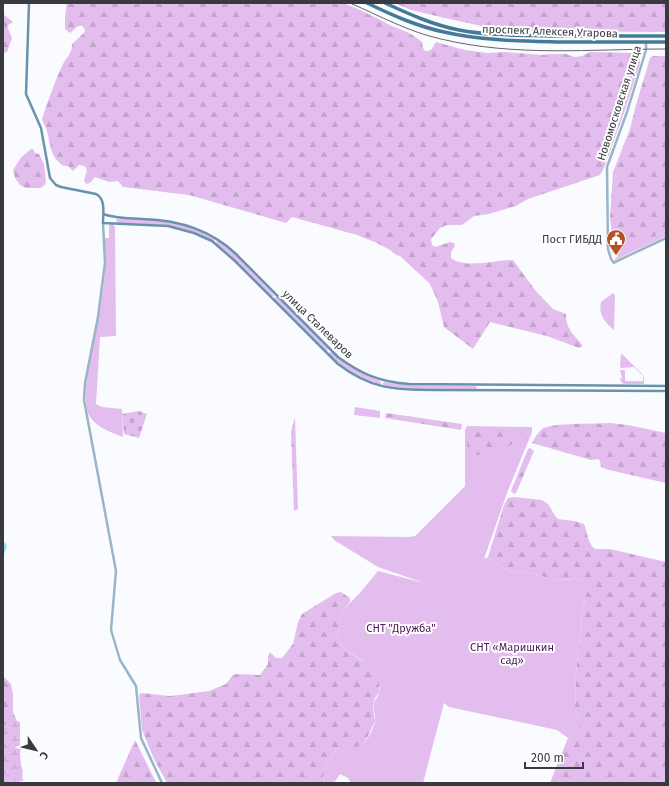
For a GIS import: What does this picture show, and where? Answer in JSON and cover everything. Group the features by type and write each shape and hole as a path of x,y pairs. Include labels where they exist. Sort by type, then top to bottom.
{"main road":[{"path":"29,3 26,94 40,128 48,172 52,182 61,187 98,195 103,202 103,223"},
{"name":"проспект Алексея Угарова","path":"367,3 406,21 443,32 483,39 517,41 666,42"},
{"name":"проспект Алексея Угарова","path":"385,3 409,14 441,25 459,30 483,33 516,35 666,36"},
{"name":"улица Сталеваров","path":"103,214 116,218 179,222 200,229 218,239 228,247 330,350 357,370 382,381 409,384 666,386"},
{"path":"108,216 108,223"},
{"path":"115,224 116,218"},
{"name":"улица Сталеваров","path":"103,223 159,225 177,228 194,233 214,243 235,261 338,364 357,377 381,387 408,390 666,391"},
{"path":"214,243 218,239"},
{"path":"272,299 276,295"},
{"path":"327,353 330,350"},
{"path":"381,387 382,381"},
{"path":"478,385 478,390"},
{"path":"515,385 515,390"},
{"path":"590,385 590,391"},
{"path":"618,385 618,391"}],"street":[{"name":"Новомосковская улица","path":"646,42 645,52 627,112 607,167 608,249 611,260 615,263 666,238"},
{"path":"103,223 105,264 98,317 85,383 84,400 116,571 112,630 120,660 136,686 141,738 162,783"}],"green space":[{"path":"67,3 343,3 411,34 422,42 425,51 431,50 436,42 465,50 487,53 506,52 542,55 566,54 575,57 582,56 590,52 635,53 640,58 640,64 625,110 604,168 600,175 528,199 516,206 489,214 474,216 462,225 447,225 440,228 431,239 432,245 435,247 450,242 454,243 455,246 451,252 451,258 464,263 513,260 535,290 553,309 566,314 569,328 583,346 579,348 547,336 490,322 473,349 444,327 438,302 430,284 400,256 377,243 357,235 292,217 286,223 189,195 123,187 118,181 109,182 95,177 90,183 86,184 84,181 87,170 85,166 79,165 73,171 68,166 64,166 59,162 53,154 42,119 59,72 71,51 72,44 85,32 82,26 78,26 70,33 65,29"},
{"path":"395,3 666,3 666,32 517,31 486,27 445,18 411,10"},
{"path":"3,14 13,22 7,26 12,38 7,52 4,53 3,52"},
{"path":"653,56 666,56 666,231 623,251 612,253 613,241 610,218 613,172 630,129 650,58"},
{"path":"33,149 35,153 39,154 44,164 46,181 45,185 40,188 26,188 20,185 15,178 13,170 22,156"},
{"path":"117,219 156,220 193,227 216,240 214,241 189,230 177,227 117,223"},
{"path":"110,224 113,224 115,227 116,336 100,337 96,404 102,407 122,409 123,437 105,429 93,421 87,408 86,396 88,367 104,285 104,238 109,238"},
{"path":"666,231 666,236 614,260 618,256 617,253"},
{"path":"217,240 230,249 274,295 272,297 238,262 216,243"},
{"path":"613,293 615,295 614,330 603,318 600,310 601,302"},
{"path":"277,297 328,349 327,351 274,299"},
{"path":"330,352 354,369 380,381 381,384 352,372 329,354"},
{"path":"621,353 642,374 644,377 644,384 624,384 621,382 620,378 622,378 620,370 625,370 625,381 643,381 643,376 634,367 620,367"},
{"path":"384,382 408,385 476,386 477,388 417,390 383,385"},
{"path":"355,407 380,411 380,418 354,415"},
{"path":"139,411 147,414 139,438 124,434 122,414"},
{"path":"386,413 462,424 461,430 385,418"},
{"path":"295,417 298,509 294,511 291,432"},
{"path":"610,423 666,433 666,483 605,469 601,467 598,459 591,460 532,443 540,431 549,426"},
{"name":"СНТ «Маришкин сад»","path":"467,426 532,427 532,432 507,493 484,559 488,557 512,572 521,571 540,575 549,579 587,580 576,672 575,710 579,717 579,726 568,738 557,730 449,707 444,703 423,783 351,783 348,778 340,774 334,783 324,783 323,778 325,769 336,749 361,745 367,739 375,723 374,703 379,694 380,678 363,661 342,647 337,634 341,625 340,616 343,610 359,594 378,571 424,583 378,567 334,540 331,536 415,536 465,486 465,430"},
{"path":"471,428 513,428 522,432 514,442 502,450 476,455 469,453 467,443 467,434"},
{"path":"530,448 534,451 516,493 514,494 511,491 528,449"},
{"path":"514,497 542,500 549,505 558,519 584,524 589,541 595,549 610,549 666,562 666,783 550,783 568,738 579,726 579,717 575,710 576,672 587,580 549,579 540,575 521,571 512,572 488,557 504,505 508,498"},
{"path":"341,592 350,598 350,602 340,616 341,625 337,634 342,647 380,673 379,693 375,698 373,706 375,721 364,743 355,748 336,749 325,769 323,778 324,783 167,783 154,759 142,730 139,695 141,693 170,696 209,691 226,684 232,676 236,674 260,675 268,664 268,656 270,652 276,658 282,658 293,644 298,622 302,614 336,593"},
{"path":"3,676 11,684 13,694 13,712 19,726 16,744 21,748 19,761 23,771 18,779 21,783 3,783"},
{"path":"10,719 20,722 20,754 23,781 17,781 3,773 3,727"},
{"path":"135,740 156,782 157,783 116,783"}],"waterway":[{"path":"3,543 5,546 3,552"}],"tram line":[{"path":"350,3 429,36 469,45 553,51 666,49"}],"place":[{"name":"Пост ГИБДД","path":"616,256"}],"park label":[{"name":"СНТ \"Дружба\"","path":"401,628"}]}
